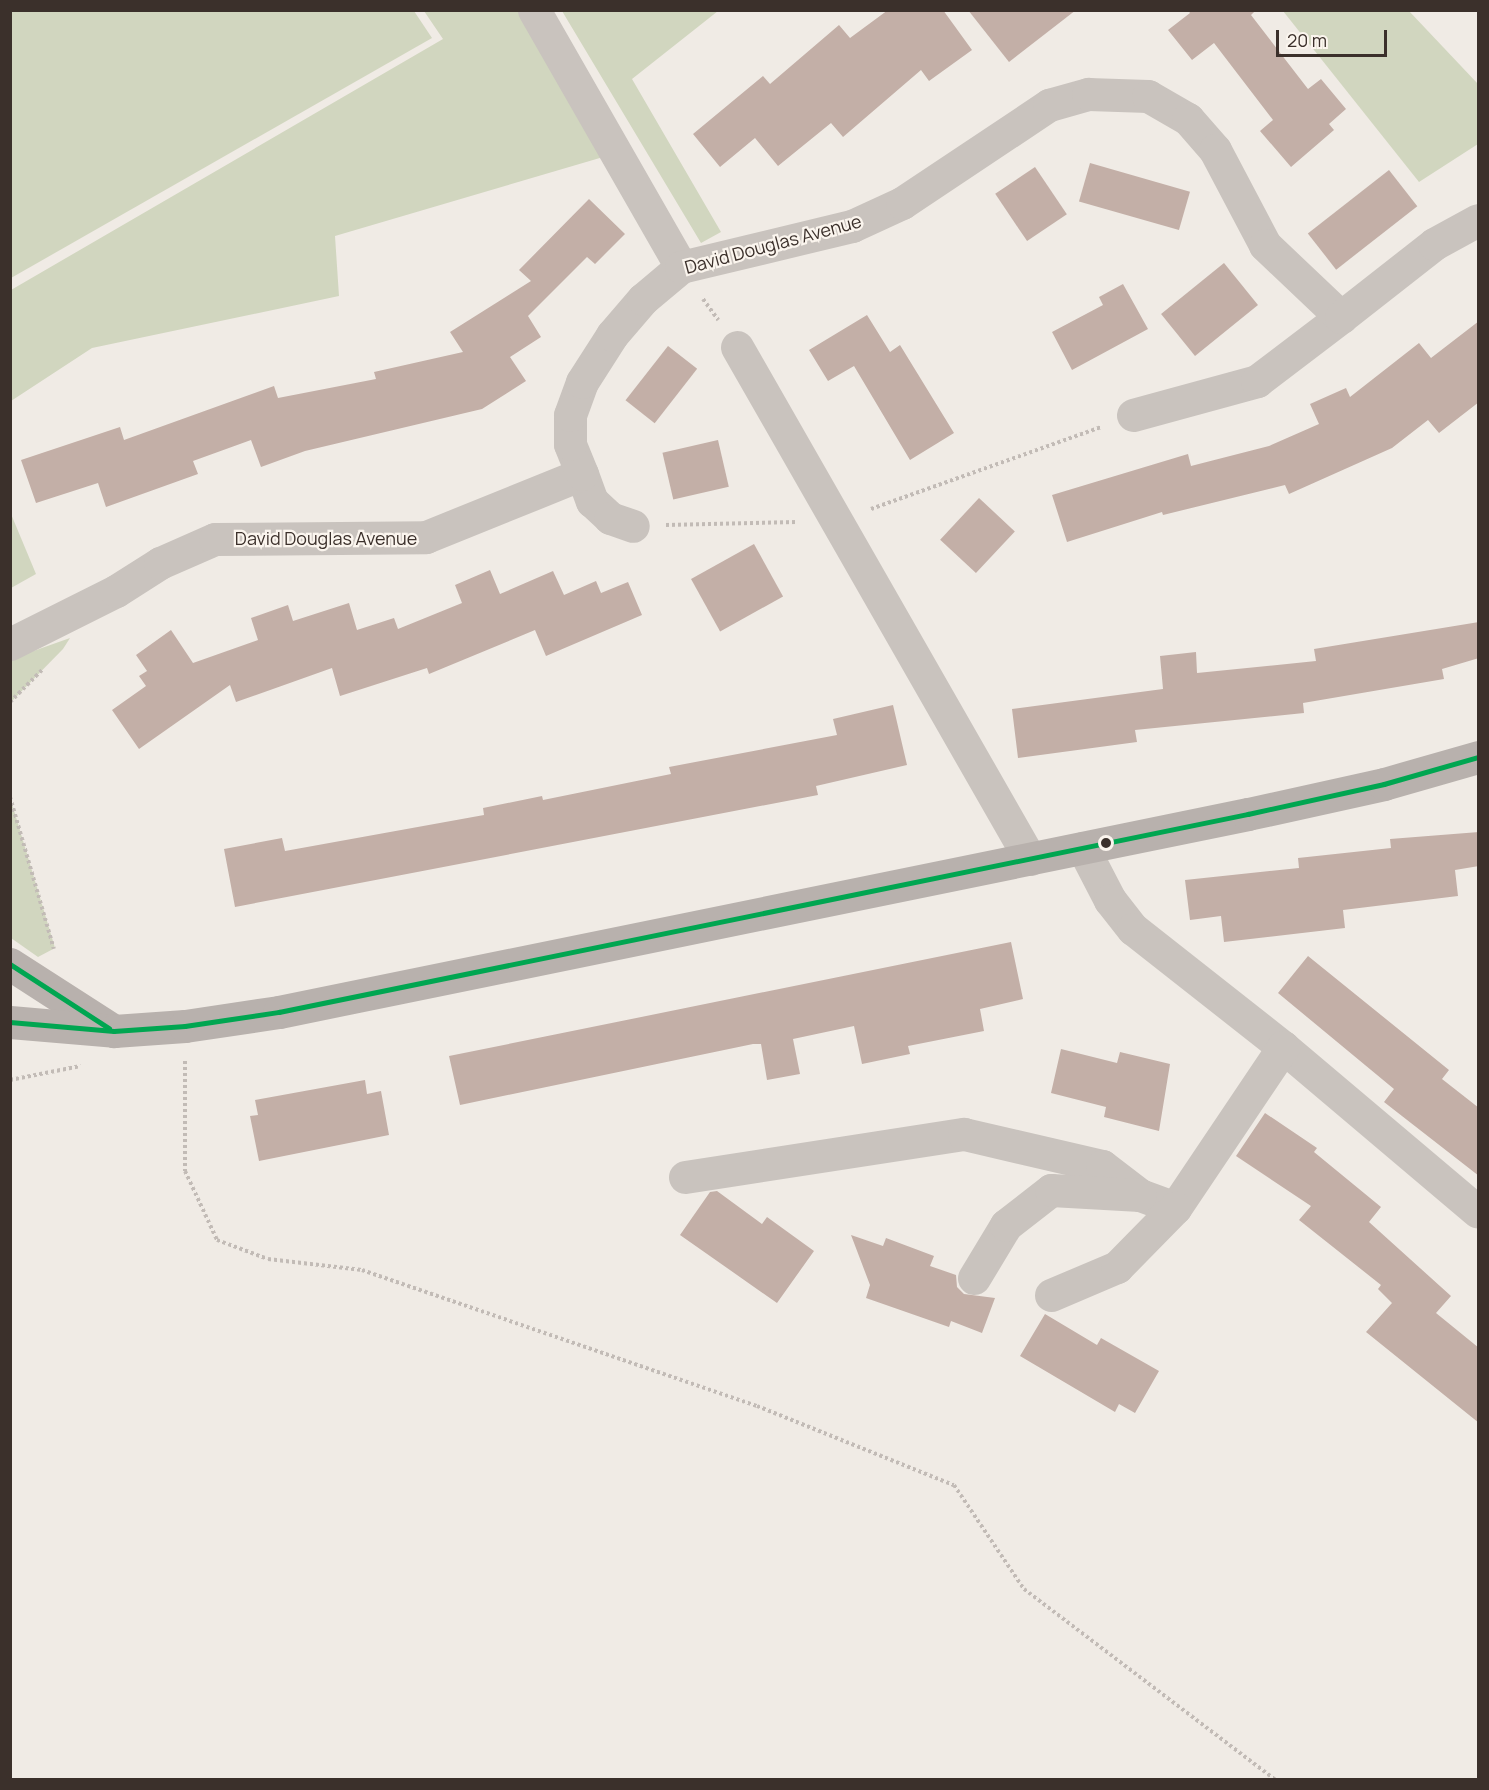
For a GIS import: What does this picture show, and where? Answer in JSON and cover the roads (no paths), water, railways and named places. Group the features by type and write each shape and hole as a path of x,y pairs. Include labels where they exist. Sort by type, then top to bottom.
{"main road":[{"path":"10,1022 114,1031 185,1026 279,1012 1083,848 1384,784 1479,757"},
{"path":"10,964 114,1031"}],"street":[{"path":"534,10 681,267"},
{"name":"David Douglas Avenue","path":"10,644 116,591 178,554 215,539 426,537 582,474 570,444 570,415 582,382 612,335 643,299 681,267 852,226 902,203 1049,105 1088,94 1148,96 1188,119 1215,150 1265,245 1341,317"},
{"path":"1133,415 1257,381 1434,244 1479,220"},
{"path":"737,347 1030,859"},
{"path":"582,474 592,501 610,518 633,526"},
{"path":"1083,848 1110,900 1133,929 1283,1047 1479,1212"},
{"path":"1051,1295 1117,1267 1175,1208 1283,1047"},
{"path":"685,1177 964,1134 1102,1166 1140,1195 1175,1208"},
{"path":"974,1278 1006,1225 1051,1190 1140,1195"}]}
